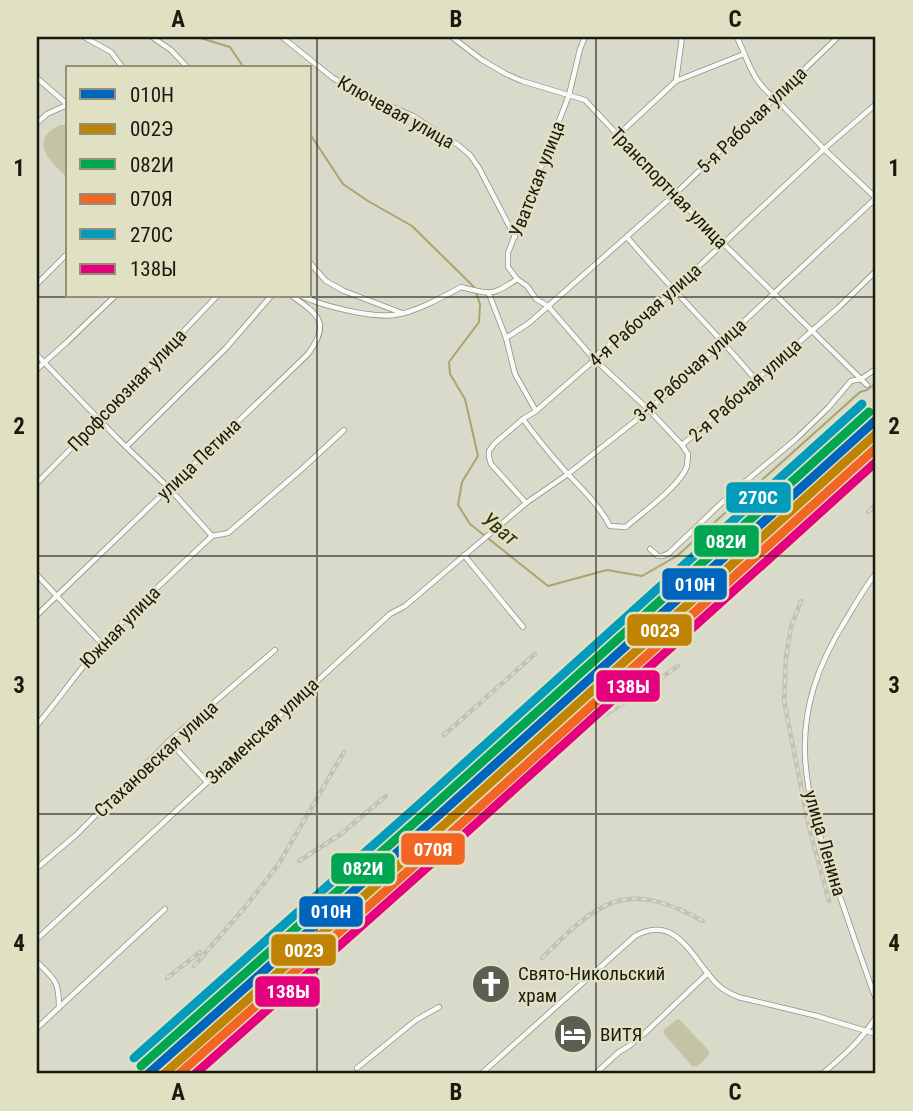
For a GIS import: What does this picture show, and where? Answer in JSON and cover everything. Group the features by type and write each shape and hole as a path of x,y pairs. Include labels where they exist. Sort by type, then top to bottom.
{"street":[{"path":"84,37 111,52 122,66"},
{"path":"152,37 171,50 186,66"},
{"name":"Ключевая улица","path":"282,37 334,78 413,116 470,155 514,237"},
{"name":"Транспортная улица","path":"452,37 482,61 506,74 586,100 674,195 773,295 867,384"},
{"path":"460,37 461,45"},
{"name":"Уватская улица","path":"517,279 508,267 509,253 569,95 585,37"},
{"path":"676,81 682,37"},
{"path":"737,37 755,76 768,94 876,198"},
{"name":"5-я Рабочая улица","path":"506,338 529,323 674,195 838,37"},
{"path":"618,135 676,81 744,54"},
{"path":"37,78 66,103"},
{"name":"4-я Рабочая улица","path":"526,503 491,464 491,447 674,290 824,149 876,104"},
{"path":"37,123 47,114 66,106"},
{"name":"3-я Рабочая улица","path":"494,531 526,503 568,474 649,410 876,198"},
{"path":"627,237 755,379"},
{"path":"37,284 66,255"},
{"path":"312,265 326,281 344,291 402,313"},
{"name":"2-я Рабочая улица","path":"568,474 583,488 610,526 626,527 676,483 687,465 688,454 682,445 876,271"},
{"path":"308,298 337,308 394,315 420,307 461,287 489,294 502,290 517,279 527,286 536,299 548,306 593,358 682,445"},
{"path":"489,294 506,338 514,374 536,411"},
{"path":"37,369 113,298"},
{"name":"Профсоюзная улица","path":"37,484 215,298"},
{"path":"126,447 226,348 269,298"},
{"name":"улица Петина","path":"37,615 298,364 315,344 321,323 295,298"},
{"path":"37,355 169,488 212,536"},
{"path":"650,549 658,556 669,553 733,492 796,439 851,382 876,369"},
{"path":"523,419 568,474"},
{"name":"Южная улица","path":"37,725 102,644 212,536 228,533 344,430"},
{"name":"Знаменская улица","path":"37,939 390,614 405,606 494,531"},
{"path":"464,555 523,627"},
{"name":"улица Ленина","path":"876,573 836,636 818,674 808,706 804,735 806,775 813,814 876,999"},
{"path":"37,575 102,644"},
{"name":"Стахановская улица","path":"37,868 76,835 169,741 275,650"},
{"path":"169,741 207,782"},
{"path":"37,1028 165,909"},
{"path":"481,1074 635,936 647,929 667,931 678,938 727,992 876,1034"},
{"path":"37,962 57,983 59,1008"},
{"path":"595,1074 646,1032 708,973"},
{"path":"357,1068 416,1020 439,1007"},
{"path":"821,1074 868,1031 876,1017"}],"green space":[{"path":"60,125 66,125 66,176 45,152 45,138"},
{"path":"679,1019 709,1051 708,1056 698,1066 692,1066 664,1034 664,1030"}],"waterway":[{"name":"Уват","path":"197,37 230,47 243,66"},
{"name":"Уват","path":"312,137 343,184 412,226 474,287 480,304 479,322 449,362 450,374 465,399 478,456 462,482 458,505 470,524 548,586 607,570 642,576 677,556 860,392 876,383"}],"railway":[{"path":"791,524 845,460"},
{"path":"757,555 839,495"},
{"path":"868,512 876,505"},
{"path":"801,601 791,627 786,657 784,701 809,827 829,901"},
{"path":"444,735 535,654"},
{"path":"467,802 527,758 589,725 678,666"},
{"path":"544,740 612,685"},
{"path":"194,966 278,865 344,752"},
{"path":"453,832 507,784"},
{"path":"299,861 341,834 386,796"},
{"path":"542,958 580,922 615,902 633,899 653,901 703,921"},
{"path":"167,978 200,952"}],"transit line":[{"name":"270С","path":"134,1058 862,404"},
{"name":"082И","path":"141,1066 869,412"},
{"name":"010Н","path":"148,1074 876,420"},
{"name":"002Э","path":"164,1074 876,434"},
{"name":"070Я","path":"179,1074 452,832 876,448"},
{"name":"138Ы","path":"195,1074 876,462"}],"place":[{"name":"Свято-Никольский храм","path":"491,984"},
{"name":"ВИТЯ","path":"573,1034"}]}
